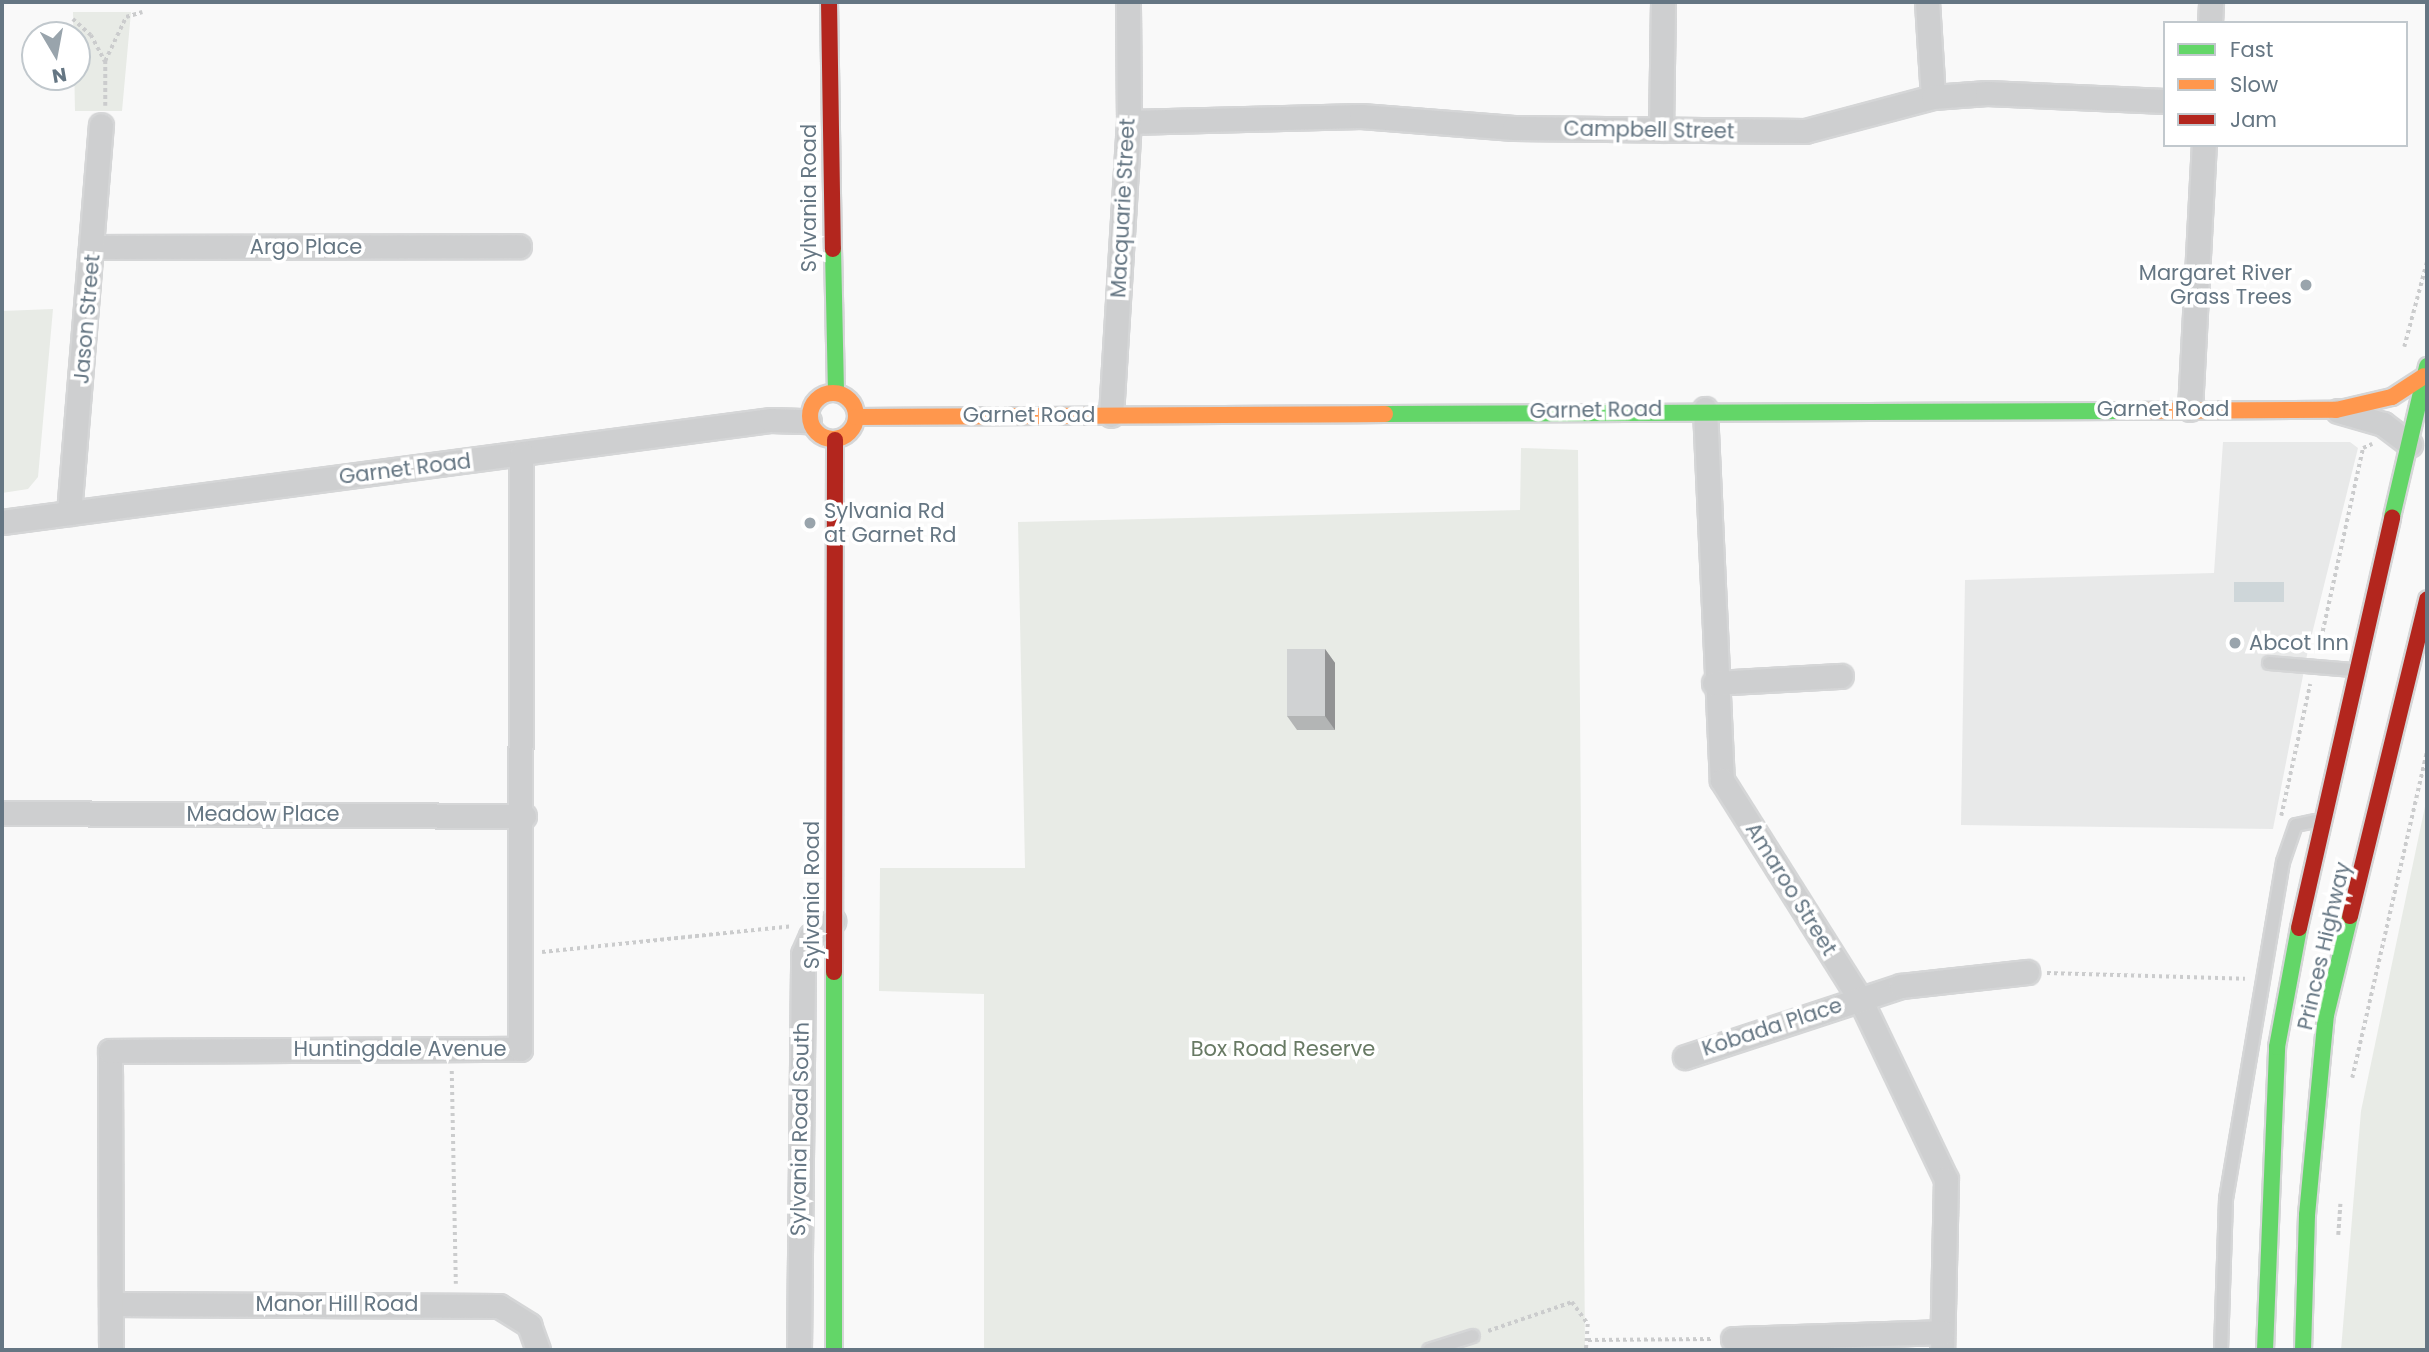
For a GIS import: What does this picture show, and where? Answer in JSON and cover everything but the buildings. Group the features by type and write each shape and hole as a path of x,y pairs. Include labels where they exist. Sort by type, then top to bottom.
{"main road":[{"name":"Sylvania Road","path":"829,2 836,393"},
{"name":"Garnet Road","path":"856,417 1704,409 2336,410 2392,397 2426,371"},
{"name":"Princes Highway","path":"2265,1350 2254,1144 2277,1047 2322,820 2360,670 2410,444 2422,420 2426,371"},
{"path":"836,393 850,400 856,417 850,432 835,440 819,436 809,421 815,401 836,393"},
{"name":"Sylvania Road","path":"834,1350 832,921 835,440"},
{"name":"Princes Highway","path":"2303,1350 2306,1215 2326,1015 2427,599"},
{"path":"2393,743 2423,707"}],"street":[{"name":"Macquarie Street","path":"1111,415 1129,122 1128,2"},
{"path":"1661,130 1663,2"},
{"path":"1927,2 1933,97"},
{"path":"2210,21 2211,2"},
{"name":"Campbell Street","path":"1129,122 1361,116 1514,128 1805,131 1933,97 1987,93 2163,101"},
{"name":"Jason Street","path":"69,513 101,125"},
{"path":"2190,409 2204,147"},
{"name":"Argo Place","path":"93,247 519,246"},
{"name":"Amaroo Street","path":"1704,409 1714,684 1723,780 1860,999 1946,1180 1942,1341"},
{"name":"Garnet Road","path":"2336,410 2383,424 2410,444"},
{"name":"Garnet Road","path":"2,522 771,420 809,421"},
{"name":"Huntingdale Avenue","path":"111,1350 110,1051 520,1049 524,816 521,454"},
{"path":"1714,684 1841,676"},
{"name":"Meadow Place","path":"2,813 524,816"},
{"name":"Sylvania Road South","path":"799,1350 803,954 811,936 832,921"},
{"name":"Kobada Place","path":"1685,1057 1901,986 2027,972"},
{"name":"Manor Hill Road","path":"111,1304 456,1304 511,1310 529,1325 538,1350"},
{"path":"1732,1339 1942,1341"}],"lane":[{"path":"2269,663 2360,670"},
{"name":"Princes Highway","path":"2254,1144 2263,979 2296,825 2322,820"},
{"path":"2221,1350 2226,1199 2254,1144"},
{"path":"1429,1350 1473,1336"}],"path":[{"path":"101,125 105,61 126,17 142,12"},
{"path":"74,19 105,61"},
{"path":"2402,355 2427,261"},
{"path":"2280,822 2314,667 2369,444"},
{"path":"2350,1086 2427,750"},
{"path":"520,955 832,921"},
{"path":"2027,972 2263,979"},
{"path":"452,1048 456,1304"},
{"path":"2338,1250 2341,1195"},
{"path":"1473,1336 1572,1302 1588,1324 1586,1350"},
{"path":"1587,1340 1732,1339"}],"shaded area":[{"path":"2223,442 2350,442 2358,448 2308,650 2273,829 1961,825 1965,580 2214,573"},
{"path":"2234,582 2284,582 2284,602 2234,602"}],"green space":[{"path":"73,12 131,12 122,111 75,111 75,91 91,91 91,21 73,21"},
{"path":"53,309 38,477 28,489 2,493 2,311"},
{"name":"Box Road Reserve","path":"1521,448 1578,450 1585,1350 984,1350 984,994 879,991 880,868 1025,868 1018,522 1520,510"},
{"path":"2427,797 2427,1350 2341,1350 2361,1111"}],"traffic: fast":[{"path":"833,249 836,393"},
{"path":"2392,517 2427,366"},
{"path":"1385,414 2119,411"},
{"path":"2303,1350 2307,1215 2326,1015 2350,916"},
{"path":"2265,1350 2277,1047 2299,928"},
{"path":"834,972 834,1350"}],"traffic: slow":[{"path":"2119,411 2336,410 2392,397 2424,376"},
{"path":"833,393 842,394 849,400 855,407 856,416 855,425 849,432 842,438 833,439 824,438 817,432 811,425 810,416 811,407 817,400 824,394 833,393"},
{"path":"856,417 1385,414"}],"traffic: jam":[{"path":"829,2 833,249"},
{"path":"834,972 835,440"},
{"path":"2299,928 2392,517"},
{"path":"2350,916 2427,599"}],"place":[{"name":"Margaret River Grass Trees","path":"2306,285"},
{"name":"Sylvania Rd at Garnet Rd","path":"810,523"},
{"name":"Abcot Inn","path":"2235,643"}]}
